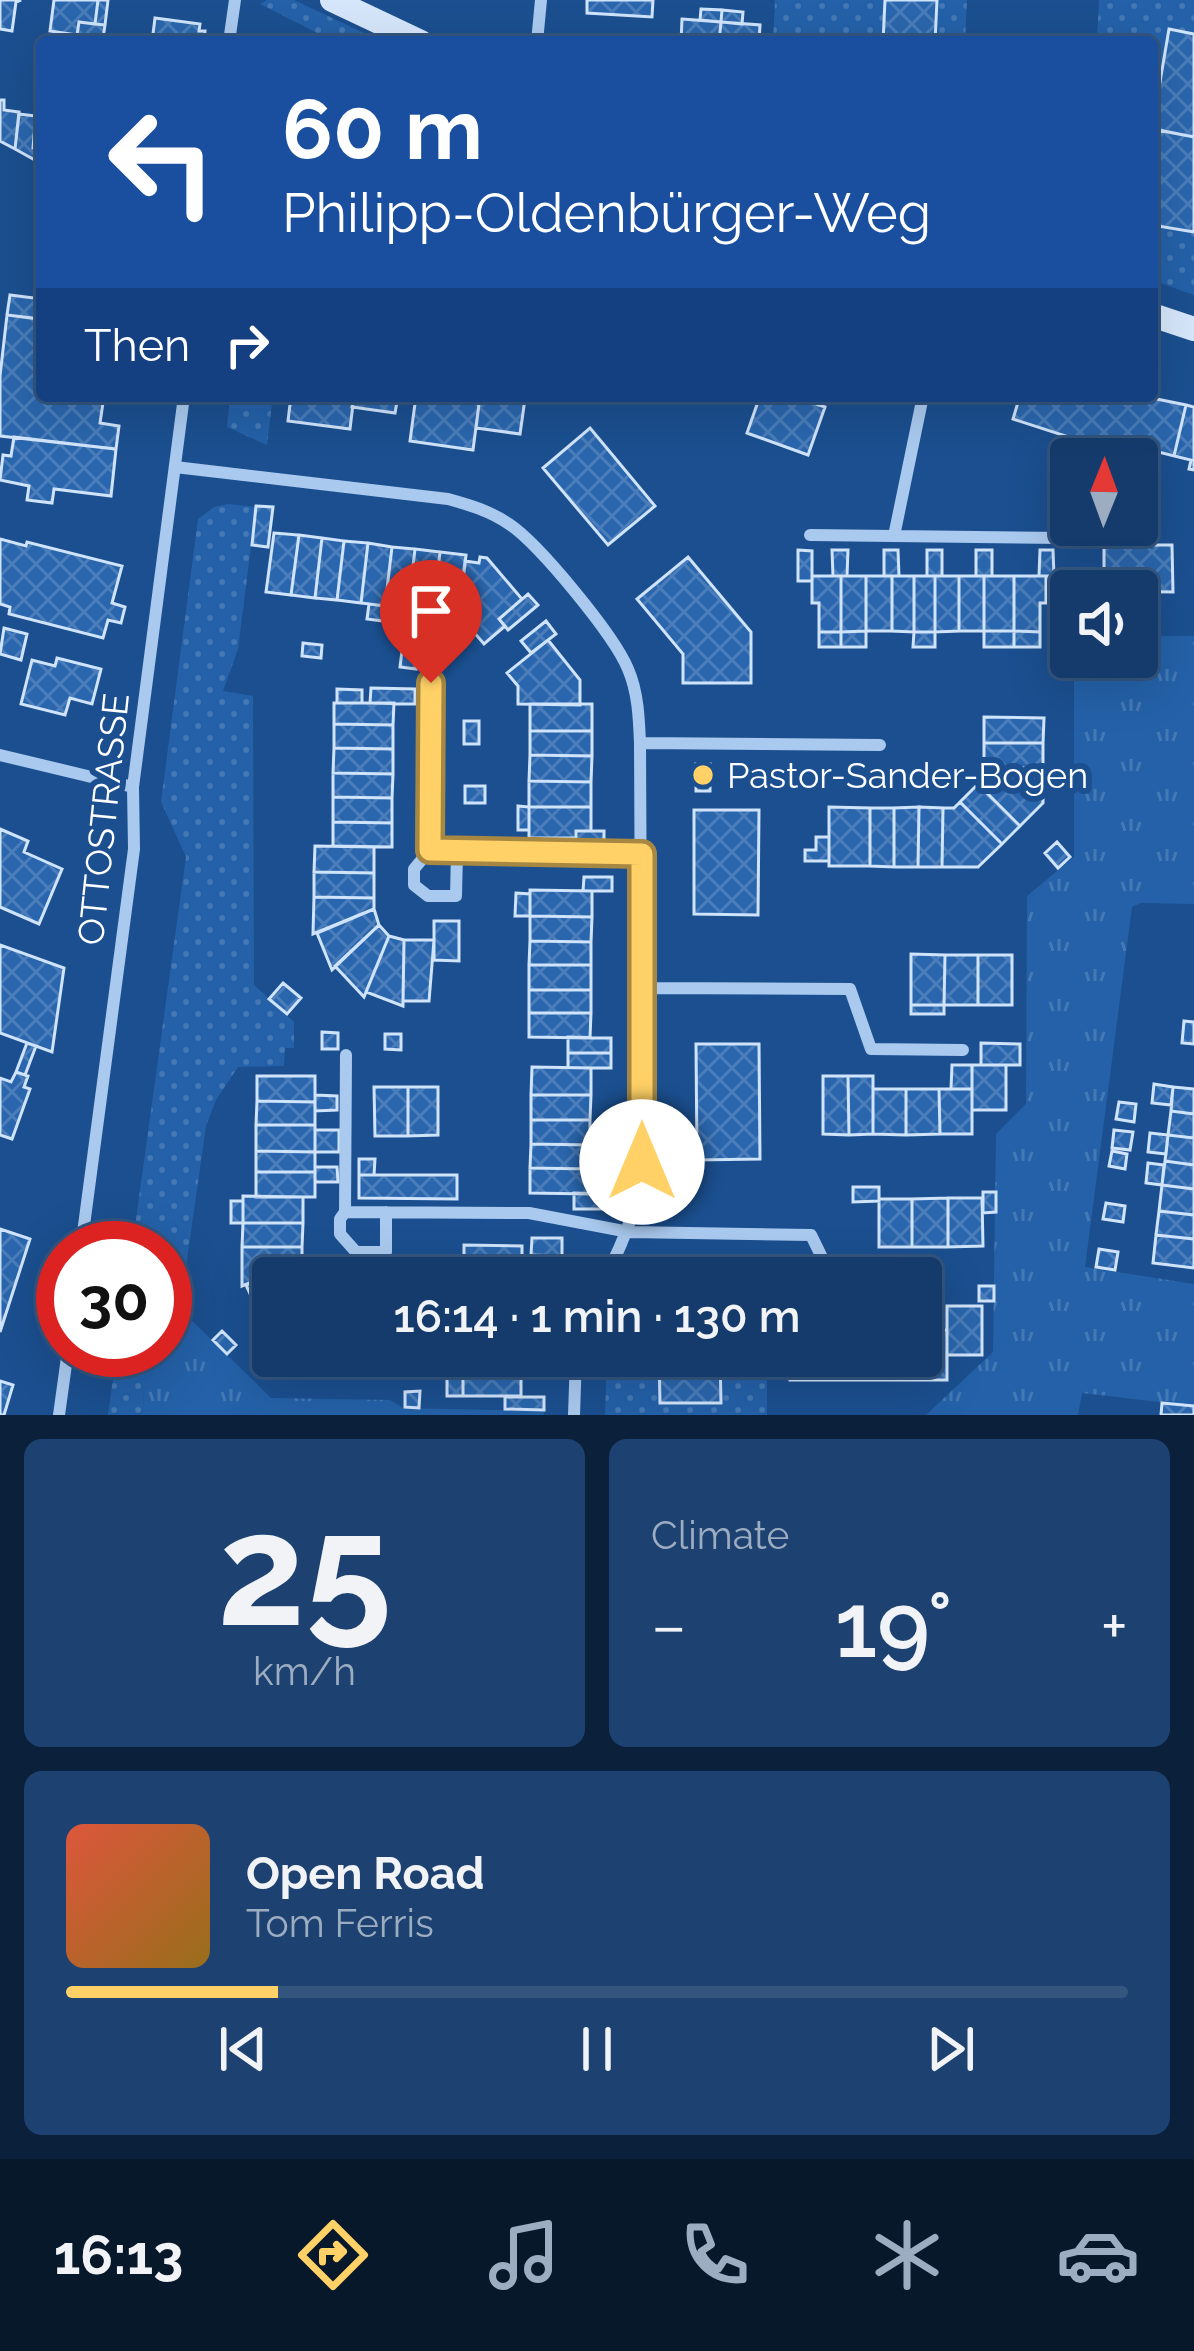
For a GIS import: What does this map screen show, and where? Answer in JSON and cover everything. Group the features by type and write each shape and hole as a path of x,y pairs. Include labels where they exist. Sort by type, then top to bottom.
{"street":[{"path":"230,36 235,0"},
{"path":"332,0 408,36"},
{"path":"538,36 541,0"},
{"path":"1158,317 1194,329"},
{"name":"OTTOSTRASSE","path":"85,1221 134,849 134,787 183,402"},
{"path":"894,536 922,402"},
{"path":"175,467 448,499 482,509 525,536 614,644 628,669 640,743 642,1162 639,1196 616,1257"},
{"path":"810,535 1050,538"},
{"path":"431,683 430,850 414,869 414,885 428,896 456,896 457,851"},
{"path":"640,743 880,745"},
{"path":"0,755 134,787"},
{"path":"430,850 642,854"},
{"path":"641,988 850,989 871,1049 963,1050"},
{"path":"346,1054 346,1212 340,1219 340,1234 356,1252 386,1252 386,1212"},
{"path":"346,1212 529,1213 629,1232 811,1234 822,1257"},
{"path":"59,1415 64,1377"},
{"path":"574,1415 575,1377"}],"green space":[{"path":"294,0 370,36 323,36 260,4"},
{"path":"775,0 967,0 965,36 773,36"},
{"path":"1099,0 1194,0 1194,295 1158,282 1158,36 1097,36"},
{"path":"229,402 272,402 267,445 227,427"},
{"path":"214,507 256,507 238,649 223,691 253,696 254,985 294,1022 294,1048 285,1048 284,1066 238,1067 216,1100 206,1126 192,1225 136,1221 186,857 161,802 198,519"},
{"path":"1158,636 1194,636 1194,904 1132,907 1085,1267 1194,1284 1194,1406 1082,1393 1078,1415 926,1415 993,1352 996,1134 1026,1104 1027,896 1074,857 1074,678 1158,678"},
{"path":"192,1321 271,1398 390,1400 403,1408 544,1411 544,1415 143,1415 144,1377 192,1377"},
{"path":"113,1377 144,1377 143,1415 108,1415"},
{"path":"606,1377 767,1377 767,1415 605,1415"}],"building":[{"path":"0,0 21,0 16,2 12,31 0,29"},
{"path":"54,0 98,0 95,24 79,22 77,35 50,31"},
{"path":"98,0 108,0 105,25 95,24"},
{"path":"587,0 653,0 652,17 587,13"},
{"path":"885,0 937,0 935,36 883,36"},
{"path":"701,9 722,10 721,22 700,20"},
{"path":"722,10 743,12 742,24 721,22"},
{"path":"155,18 200,24 199,31 205,31 205,36 153,36"},
{"path":"682,19 721,22 720,36 681,36"},
{"path":"79,22 105,25 103,36 77,35"},
{"path":"721,22 760,25 759,36 720,36"},
{"path":"1169,29 1194,34 1194,137 1158,130 1158,94"},
{"path":"0,100 4,100 4,110 19,112 15,149 0,141"},
{"path":"19,114 36,116 36,161 15,149"},
{"path":"1159,130 1194,137 1194,232 1158,226"},
{"path":"10,295 36,298 36,319 7,315"},
{"path":"7,315 36,318 36,402 103,402 100,423 119,426 116,449 0,436"},
{"path":"1158,399 1186,405 1174,456 1158,452 1158,438 1072,438 1013,419 1018,402"},
{"path":"290,402 353,402 350,429 288,421"},
{"path":"353,402 397,402 395,413 352,407"},
{"path":"415,402 479,402 473,450 410,441"},
{"path":"479,402 525,402 520,434 476,428"},
{"path":"758,402 810,402 825,407 808,455 747,433"},
{"path":"1186,405 1194,407 1194,470 1189,469 1191,460 1174,456"},
{"path":"590,428 655,506 608,545 543,468"},
{"path":"14,437 116,449 111,496 54,489 52,503 27,500 29,486 0,480 3,455 11,456"},
{"path":"256,506 273,507 268,547 252,545"},
{"path":"274,533 299,535 291,595 266,592"},
{"path":"299,535 322,538 315,598 291,595"},
{"path":"322,538 344,541 337,600 315,598"},
{"path":"0,539 122,566 112,603 125,607 121,623 108,620 103,638 9,614 10,607 0,604"},
{"path":"344,541 368,543 361,603 337,600"},
{"path":"368,543 392,547 385,606 361,603"},
{"path":"1172,545 1173,592 1158,592 1158,570 1104,570 1104,546"},
{"path":"392,547 415,549 408,609 385,606"},
{"path":"415,549 440,552 433,612 408,609"},
{"path":"798,550 812,551 812,581 798,581"},
{"path":"832,550 848,550 847,576 833,576"},
{"path":"884,550 898,550 899,576 884,576"},
{"path":"927,550 942,550 942,576 927,576"},
{"path":"976,550 992,550 992,576 976,576"},
{"path":"1040,550 1053,550 1054,570 1050,576 1039,576"},
{"path":"440,552 466,555 459,615 433,612"},
{"path":"480,557 487,558 522,599 499,619 505,626 484,644 459,615 465,561 479,563"},
{"path":"688,557 751,632 751,683 683,683 683,654 637,599"},
{"path":"812,576 841,576 841,632 819,632"},
{"path":"841,576 866,576 866,631 841,632"},
{"path":"866,576 892,576 892,631 866,631"},
{"path":"892,576 914,576 914,632 892,631"},
{"path":"914,576 935,576 935,632 914,632"},
{"path":"935,576 959,576 959,631 935,632"},
{"path":"959,576 984,576 984,631 959,631"},
{"path":"984,576 1014,576 1014,631 984,631"},
{"path":"1014,576 1046,576 1040,632 1014,631"},
{"path":"528,594 538,605 508,630 499,619"},
{"path":"369,604 385,606 383,621 367,619"},
{"path":"385,606 408,609 406,624 383,621"},
{"path":"546,621 556,634 531,653 521,641"},
{"path":"4,628 27,634 21,660 0,654"},
{"path":"866,631 866,647 841,647 841,632"},
{"path":"984,631 1014,631 1014,647 984,647"},
{"path":"1014,631 1040,632 1040,647 1014,647"},
{"path":"819,632 841,632 841,647 819,647"},
{"path":"914,632 935,632 935,647 913,647"},
{"path":"548,640 580,680 580,705 518,704 518,686 507,673"},
{"path":"303,643 322,645 321,658 302,656"},
{"path":"402,651 417,653 416,669 400,667"},
{"path":"57,658 101,669 92,704 70,698 65,715 21,704 32,660 55,666"},
{"path":"371,688 415,689 415,704 370,703"},
{"path":"337,689 362,690 362,703 337,703"},
{"path":"334,703 394,703 393,725 334,724"},
{"path":"530,704 592,704 592,731 530,731"},
{"path":"984,717 1044,718 1043,743 984,743"},
{"path":"464,721 479,721 479,744 464,744"},
{"path":"334,724 393,725 393,749 334,748"},
{"path":"530,731 592,731 592,756 530,755"},
{"path":"984,743 1043,743 1043,768 984,768"},
{"path":"334,748 393,749 393,774 333,773"},
{"path":"530,755 592,756 591,782 529,781"},
{"name":"Pastor-Sander-Bogen","path":"696,764 710,764 710,791 696,791"},
{"path":"984,768 1043,768 1043,803 1020,826 978,784 984,779"},
{"path":"333,773 393,774 392,798 333,797"},
{"path":"529,781 591,782 591,807 529,807"},
{"path":"978,784 1020,826 1002,844 960,802"},
{"path":"465,786 485,786 485,803 465,803"},
{"path":"333,797 392,798 392,823 333,822"},
{"path":"960,802 1002,844 978,867 942,867 943,808 954,808"},
{"path":"518,806 529,807 529,830 518,830"},
{"path":"529,807 591,807 591,831 576,831 576,838 529,838"},
{"path":"829,807 870,808 870,866 829,866"},
{"path":"919,807 943,808 942,867 918,867"},
{"path":"919,807 918,867 894,867 894,808"},
{"path":"870,808 894,808 894,867 870,866"},
{"path":"694,810 759,810 758,915 694,914"},
{"path":"333,822 392,823 392,847 333,846"},
{"path":"0,829 28,841 24,852 62,869 39,924 0,907"},
{"path":"576,831 604,831 604,845 576,845"},
{"path":"816,837 829,837 829,861 805,861 805,850 816,850"},
{"path":"1057,842 1070,857 1058,868 1045,853"},
{"path":"315,846 374,847 374,873 314,872"},
{"path":"314,872 374,873 374,898 314,897"},
{"path":"584,877 612,877 612,891 583,891"},
{"path":"530,890 592,891 592,917 530,916"},
{"path":"516,893 530,894 530,916 515,916"},
{"path":"314,897 374,898 374,909 313,934"},
{"path":"374,909 379,925 332,970 317,933"},
{"path":"530,916 592,917 591,942 530,941"},
{"path":"434,921 459,921 459,961 434,960"},
{"path":"379,925 389,936 364,997 335,966"},
{"path":"389,936 404,940 403,1006 366,992"},
{"path":"404,940 434,940 429,1001 403,1001"},
{"path":"530,941 591,942 591,965 529,965"},
{"path":"0,945 64,968 52,1052 0,1033"},
{"path":"911,954 945,955 944,1005 911,1005"},
{"path":"945,955 978,955 978,1005 944,1005"},
{"path":"978,955 1012,955 1012,1005 978,1005"},
{"path":"529,965 591,965 591,990 529,990"},
{"path":"283,983 301,998 287,1014 269,999"},
{"path":"529,990 591,990 591,1013 529,1013"},
{"path":"911,1005 944,1005 944,1014 911,1014"},
{"path":"529,1013 591,1013 590,1038 529,1037"},
{"path":"1184,1021 1194,1022 1194,1044 1182,1043"},
{"path":"322,1032 338,1033 338,1049 322,1049"},
{"path":"385,1034 401,1034 401,1050 385,1049"},
{"path":"568,1037 611,1038 611,1053 568,1053"},
{"path":"27,1043 36,1046 25,1075 16,1072"},
{"path":"981,1043 1020,1044 1020,1065 981,1065"},
{"path":"696,1044 759,1044 760,1159 697,1160"},
{"path":"568,1053 611,1053 611,1068 568,1068"},
{"path":"952,1065 972,1065 972,1089 951,1089"},
{"path":"972,1065 1006,1065 1006,1110 972,1110"},
{"path":"532,1067 591,1068 591,1095 531,1095"},
{"path":"16,1072 28,1076 24,1087 30,1089 12,1139 0,1135 0,1078 11,1082"},
{"path":"257,1076 315,1076 315,1102 257,1101"},
{"path":"823,1076 848,1076 849,1135 823,1134"},
{"path":"848,1076 873,1076 873,1134 849,1135"},
{"path":"1154,1084 1173,1087 1171,1105 1152,1103"},
{"path":"374,1087 408,1087 408,1136 375,1136"},
{"path":"408,1087 438,1087 438,1135 408,1136"},
{"path":"1173,1087 1194,1089 1194,1114 1171,1111"},
{"path":"873,1089 906,1089 906,1135 873,1134"},
{"path":"906,1089 939,1089 940,1134 906,1135"},
{"path":"939,1089 972,1089 972,1134 940,1134"},
{"path":"315,1095 337,1096 337,1110 315,1111"},
{"path":"531,1095 591,1095 590,1120 531,1120"},
{"path":"257,1101 315,1102 315,1125 256,1125"},
{"path":"1119,1102 1136,1104 1134,1122 1116,1119"},
{"path":"1171,1111 1194,1114 1194,1138 1168,1135"},
{"path":"531,1120 590,1120 590,1145 531,1144"},
{"path":"256,1125 315,1125 315,1152 256,1151"},
{"path":"315,1130 339,1130 339,1152 315,1152"},
{"path":"1114,1130 1133,1132 1130,1150 1112,1148"},
{"path":"1150,1133 1168,1135 1166,1154 1148,1152"},
{"path":"1168,1135 1194,1138 1194,1165 1165,1161"},
{"path":"531,1144 590,1145 590,1169 530,1168"},
{"path":"256,1151 315,1152 315,1172 256,1172"},
{"path":"1112,1151 1127,1154 1125,1169 1109,1166"},
{"path":"359,1159 375,1159 374,1175 359,1175"},
{"path":"1165,1161 1194,1165 1194,1189 1162,1185"},
{"path":"1148,1163 1164,1165 1162,1185 1146,1183"},
{"path":"315,1167 337,1167 338,1182 315,1182"},
{"path":"530,1168 590,1169 590,1194 530,1193"},
{"path":"256,1172 315,1172 315,1197 256,1197"},
{"path":"359,1175 457,1175 457,1199 359,1198"},
{"path":"1162,1185 1194,1189 1194,1215 1159,1211"},
{"path":"853,1187 879,1187 879,1201 853,1202"},
{"path":"983,1192 996,1192 996,1212 983,1213"},
{"path":"574,1193 607,1194 606,1209 574,1209"},
{"path":"243,1196 303,1197 303,1223 243,1223"},
{"path":"948,1198 948,1247 912,1247 912,1199"},
{"path":"948,1198 982,1198 983,1246 948,1247"},
{"path":"879,1199 912,1199 912,1247 879,1247"},
{"path":"231,1201 243,1201 243,1223 231,1223"},
{"path":"1106,1203 1125,1206 1123,1222 1103,1219"},
{"path":"1159,1211 1194,1215 1194,1239 1156,1235"},
{"path":"243,1223 303,1223 302,1247 242,1247"},
{"path":"0,1229 30,1239 0,1332"},
{"path":"1156,1235 1194,1239 1194,1268 1153,1263"},
{"path":"532,1238 562,1238 562,1256 531,1255"},
{"path":"464,1245 522,1246 522,1257 464,1257"},
{"path":"242,1247 302,1247 302,1257 252,1257 252,1282 242,1286"},
{"path":"1099,1249 1118,1252 1115,1270 1096,1267"},
{"path":"979,1286 994,1286 994,1301 979,1301"},
{"path":"947,1306 982,1306 982,1355 947,1355"},
{"path":"942,1330 947,1330 947,1380 915,1380 942,1377"},
{"path":"222,1331 236,1345 227,1354 213,1340"},
{"path":"447,1377 463,1377 463,1396 447,1396"},
{"path":"463,1377 521,1377 521,1396 463,1396"},
{"path":"659,1377 720,1377 721,1403 660,1403"},
{"path":"816,1377 849,1377 849,1380"},
{"path":"849,1377 881,1377 881,1380"},
{"path":"881,1377 915,1377 915,1380"},
{"path":"0,1381 13,1385 4,1415 0,1415"},
{"path":"420,1391 419,1408 405,1407 405,1392"},
{"path":"505,1397 544,1397 544,1410 505,1409"},
{"path":"1162,1403 1194,1406 1194,1415 1161,1415"}],"place":[{"name":"Pastor-Sander-Bogen","path":"703,775"}],"route":[{"path":"431,683 430,850 642,854 642,1162"}]}
